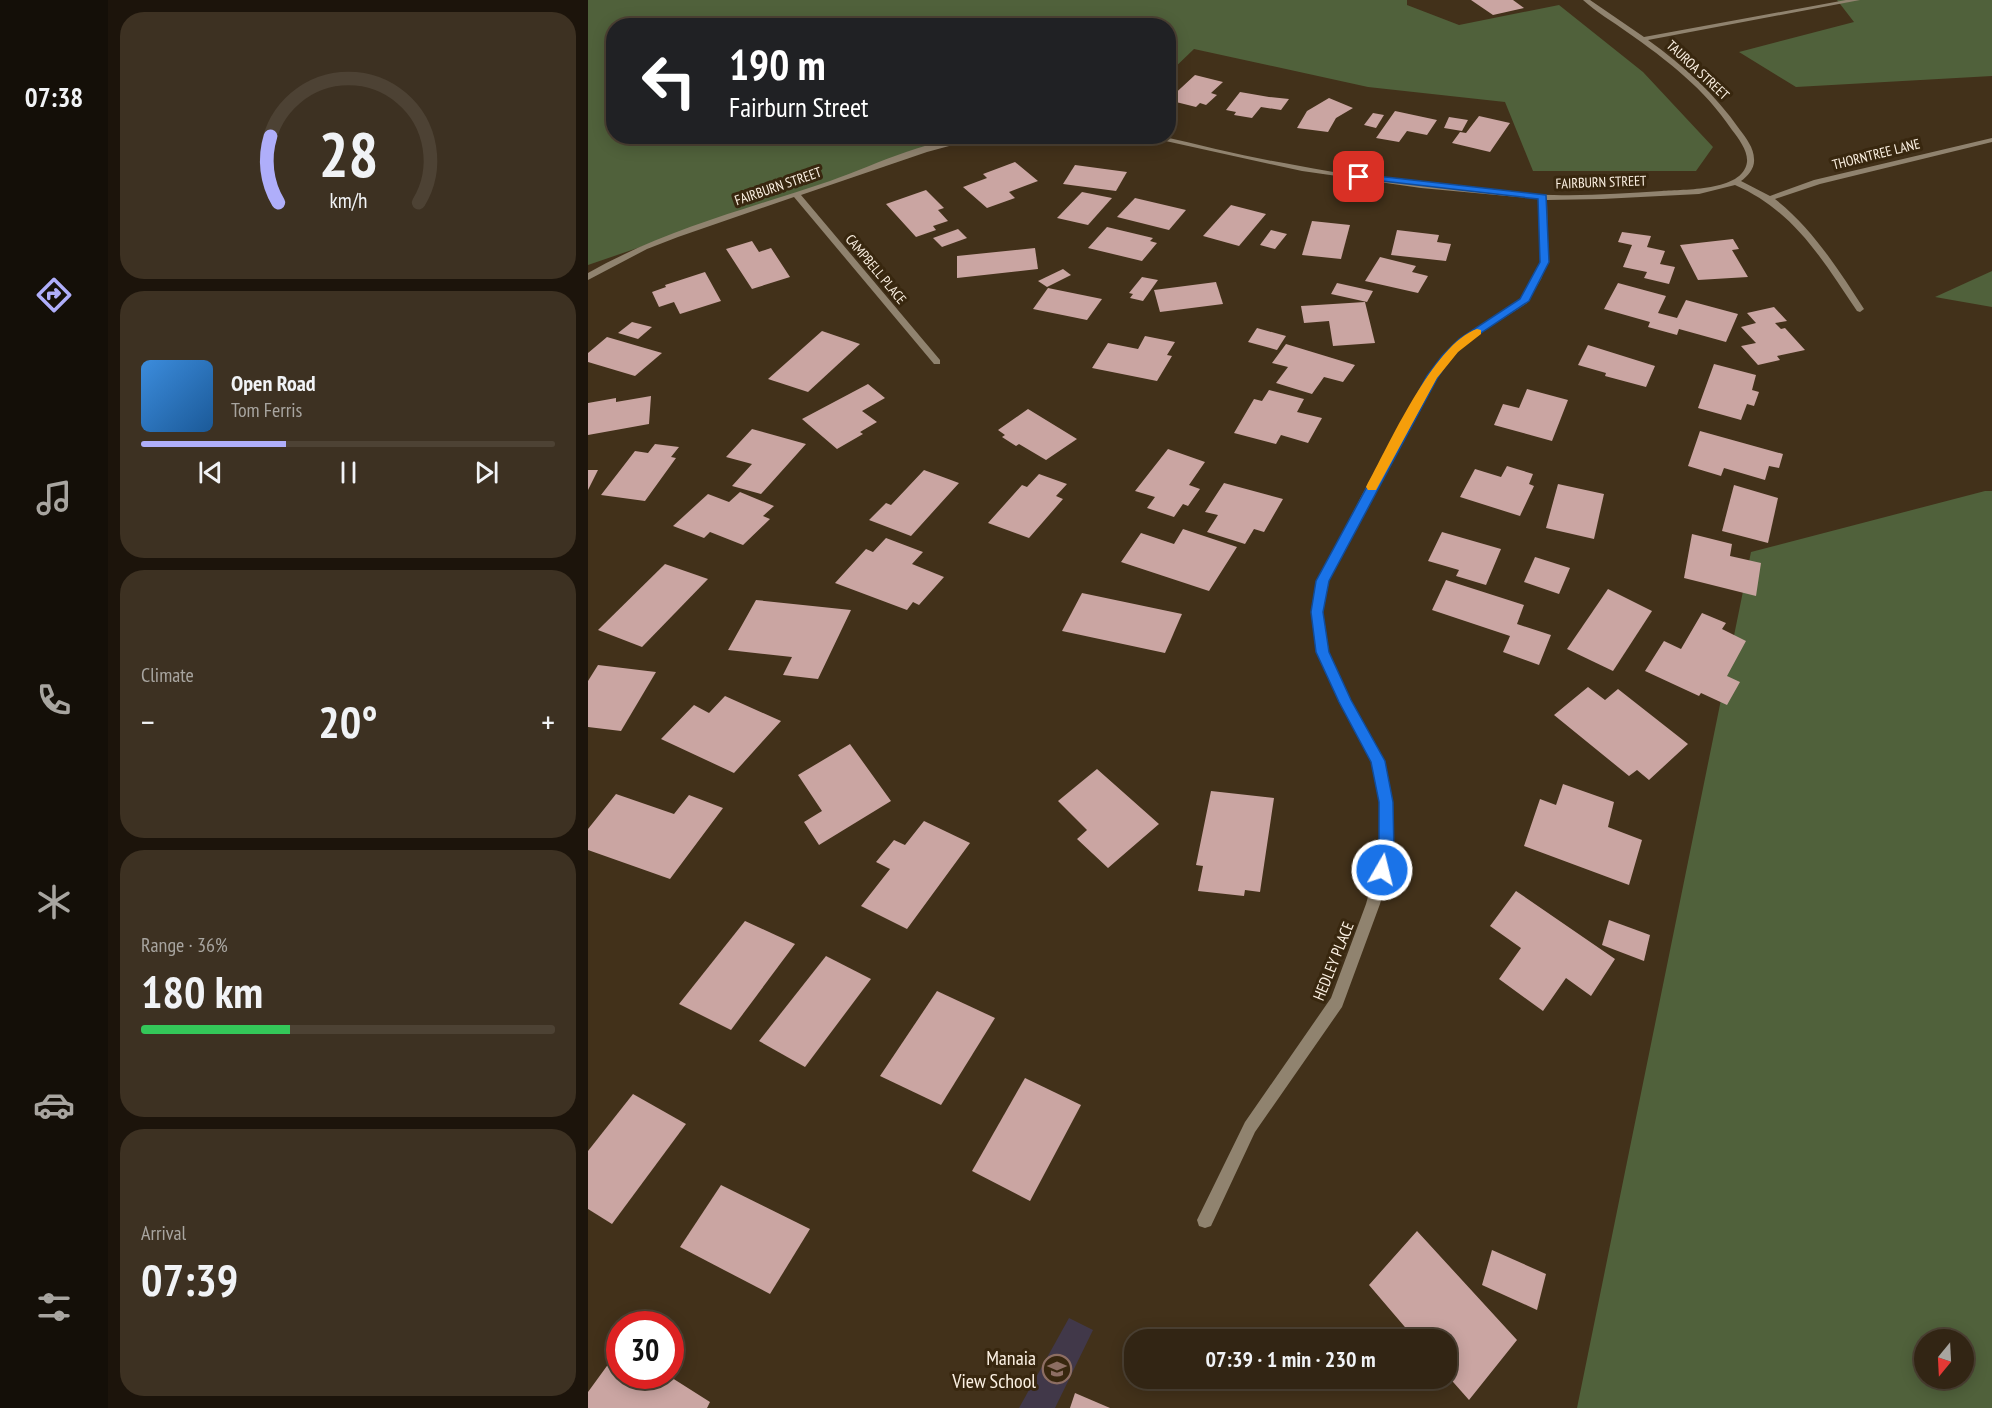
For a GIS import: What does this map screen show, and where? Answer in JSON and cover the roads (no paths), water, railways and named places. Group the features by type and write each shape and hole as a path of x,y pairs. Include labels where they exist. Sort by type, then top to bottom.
{"street":[{"name":"TAUROA STREET","path":"1586,0 1645,39 1706,92 1730,119 1751,153 1750,167 1736,182"},
{"path":"1645,39 1857,0"},
{"name":"THORNTREE LANE","path":"1768,199 1817,182 1992,140"},
{"name":"FAIRBURN STREET","path":"1176,142 1300,168 1460,189 1543,197 1691,192 1719,188 1736,182"},
{"name":"FAIRBURN STREET","path":"588,277 647,247 795,194 909,156 953,144"},
{"path":"1736,182 1768,199 1794,220 1812,240 1860,309"},
{"name":"CAMPBELL PLACE","path":"795,194 937,362"},
{"name":"HEDLEY PLACE","path":"1205,1220 1250,1127 1337,1002 1373,904 1387,854 1386,802 1378,761 1345,702 1323,652 1317,612 1323,581 1433,376 1462,341 1524,301 1537,279 1544,262 1543,197"}],"place":[{"name":"Manaia View School","path":"1057,1369"}]}
